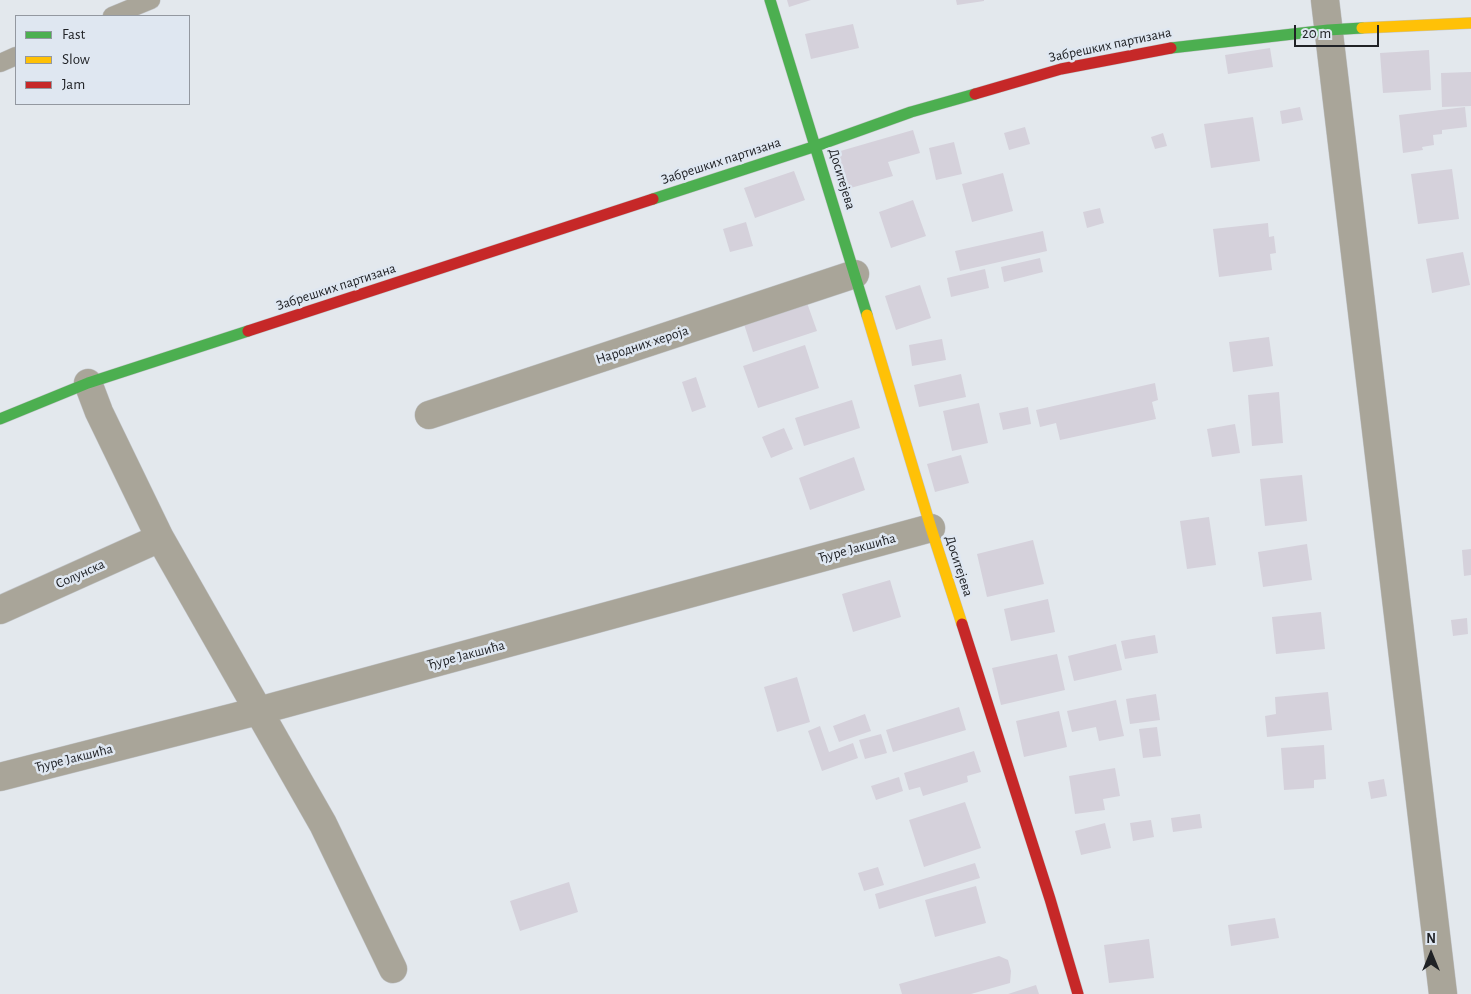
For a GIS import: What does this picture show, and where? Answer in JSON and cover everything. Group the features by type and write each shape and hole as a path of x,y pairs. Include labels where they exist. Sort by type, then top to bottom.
{"street":[{"name":"Доситејева","path":"770,0 931,528 1044,880 1078,994"},
{"path":"1325,0 1442,994"},
{"name":"Забрешких партизана","path":"0,419 88,383 816,146 911,112 1061,69 1181,46 1328,30 1471,23"},
{"name":"Народних хероја","path":"429,416 855,274"},
{"path":"88,383 99,412 160,538 323,824 393,969"},
{"name":"Ђуре Јакшића","path":"0,778 258,711 931,528"},
{"name":"Солунска","path":"0,610 160,538"}],"lane":[{"path":"114,15 150,0"},
{"path":"0,63 15,56"}],"building":[{"path":"787,0 811,0 789,7"},
{"path":"956,0 984,0 984,1 957,5"},
{"path":"853,24 859,48 811,59 805,34"},
{"path":"1270,48 1273,67 1228,74 1225,55"},
{"path":"1429,50 1431,90 1383,93 1380,53"},
{"path":"1471,72 1471,106 1442,107 1441,73"},
{"path":"1300,107 1303,120 1282,124 1280,111"},
{"path":"1465,107 1467,127 1442,130 1442,134 1433,135 1434,145 1422,147 1423,150 1403,153 1399,115"},
{"path":"1253,117 1260,161 1211,168 1204,124"},
{"path":"1025,127 1030,144 1009,150 1004,133"},
{"path":"913,130 920,153 888,162 893,176 847,189 837,152"},
{"path":"1163,133 1167,146 1155,149 1151,137"},
{"path":"954,142 962,174 936,180 929,148"},
{"path":"1452,169 1459,219 1418,224 1411,174"},
{"path":"794,171 805,200 755,218 744,188"},
{"path":"1003,173 1013,211 972,222 962,184"},
{"path":"913,200 926,236 891,248 879,212"},
{"path":"1100,208 1104,223 1087,228 1083,212"},
{"path":"746,222 753,246 730,252 723,229"},
{"path":"1268,223 1269,237 1274,236 1276,253 1270,254 1272,270 1219,277 1213,229"},
{"path":"1043,231 1047,251 960,271 955,251"},
{"path":"1463,252 1470,285 1432,293 1426,259"},
{"path":"1040,258 1043,272 1004,282 1001,267"},
{"path":"985,269 989,288 951,297 947,278"},
{"path":"920,285 931,318 896,330 885,296"},
{"path":"806,300 817,331 753,352 743,321"},
{"path":"1269,337 1273,366 1233,372 1229,342"},
{"path":"942,339 946,360 912,366 909,345"},
{"path":"805,345 819,388 758,408 743,366"},
{"path":"961,374 966,397 919,407 914,385"},
{"path":"696,377 706,407 692,412 682,382"},
{"path":"1155,383 1158,400 1152,402 1156,419 1060,440 1056,423 1040,427 1036,410"},
{"path":"1279,392 1283,443 1252,446 1248,395"},
{"path":"852,400 860,428 804,446 795,418"},
{"path":"979,403 988,443 952,451 943,411"},
{"path":"1028,407 1031,424 1003,430 999,413"},
{"path":"1235,424 1240,453 1212,457 1207,429"},
{"path":"784,428 793,449 771,458 762,437"},
{"path":"961,455 969,483 935,492 927,464"},
{"path":"854,457 865,490 810,510 799,478"},
{"path":"1302,475 1307,521 1265,526 1260,479"},
{"path":"1209,517 1216,565 1187,569 1180,521"},
{"path":"1033,540 1044,584 987,597 977,554"},
{"path":"1307,544 1312,580 1263,587 1258,552"},
{"path":"1471,549 1471,575 1464,576 1462,550"},
{"path":"890,580 901,617 853,632 842,594"},
{"path":"1048,599 1055,632 1011,641 1004,609"},
{"path":"1321,612 1325,649 1276,654 1272,617"},
{"path":"1467,618 1468,634 1453,636 1451,620"},
{"path":"1155,635 1158,653 1125,659 1121,641"},
{"path":"1116,644 1122,670 1074,681 1068,656"},
{"path":"1057,654 1065,690 1001,705 992,668"},
{"path":"797,677 810,722 777,732 764,687"},
{"path":"1328,692 1332,730 1267,737 1265,716 1276,714 1275,697"},
{"path":"1156,694 1160,720 1130,724 1126,699"},
{"path":"1116,700 1124,736 1099,741 1096,727 1072,732 1067,711"},
{"path":"959,707 966,730 893,752 886,730"},
{"path":"1059,711 1067,747 1024,757 1016,721"},
{"path":"865,714 871,731 839,742 833,726"},
{"path":"820,726 829,752 853,743 858,758 822,771 808,731"},
{"path":"1157,727 1161,756 1143,758 1139,729"},
{"path":"881,734 887,753 865,759 859,740"},
{"path":"1324,745 1326,779 1314,780 1314,788 1284,790 1281,748"},
{"path":"974,751 981,772 967,776 968,782 923,796 920,787 909,790 904,773"},
{"path":"1115,768 1120,796 1103,799 1105,810 1075,814 1069,776"},
{"path":"899,777 903,791 876,800 871,786"},
{"path":"1384,779 1387,796 1371,799 1368,782"},
{"path":"965,802 981,848 924,867 909,820"},
{"path":"1200,814 1202,828 1173,832 1171,818"},
{"path":"1151,820 1154,837 1133,841 1130,823"},
{"path":"1105,823 1111,848 1081,855 1075,831"},
{"path":"975,863 980,878 879,909 875,894"},
{"path":"878,867 884,885 864,891 858,873"},
{"path":"569,882 578,912 520,931 510,901"},
{"path":"976,886 986,923 935,937 925,900"},
{"path":"1275,918 1279,938 1231,946 1228,925"},
{"path":"1149,939 1154,978 1109,983 1104,945"},
{"path":"999,956 1008,960 1011,971 1010,983 971,994 902,994 899,984"},
{"path":"1036,985 1039,994 1008,994"}],"traffic: fast":[{"path":"770,0 867,315"},
{"path":"1171,48 1328,30 1362,28"},
{"path":"653,199 816,146 911,112 975,94"},
{"path":"0,419 88,383 248,331"}],"traffic: slow":[{"path":"1362,28 1471,23"},
{"path":"867,315 962,624"}],"traffic: jam":[{"path":"975,94 1061,69 1171,48"},
{"path":"248,331 653,199"},
{"path":"962,624 1050,899 1078,994"}]}
